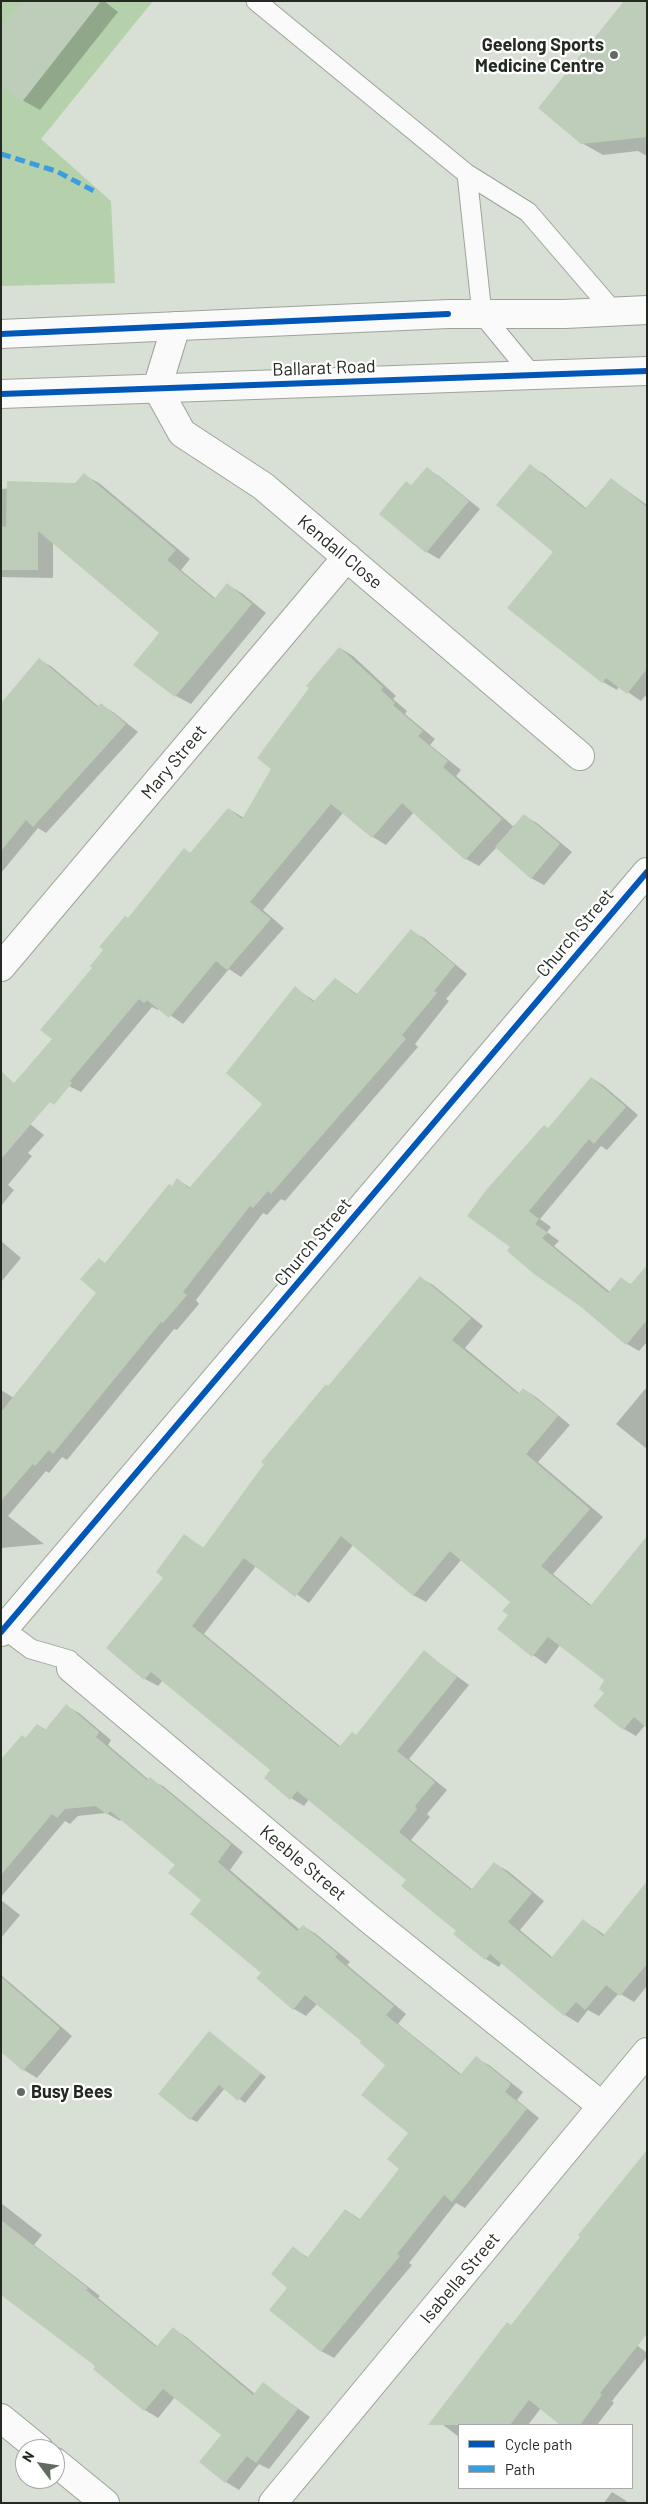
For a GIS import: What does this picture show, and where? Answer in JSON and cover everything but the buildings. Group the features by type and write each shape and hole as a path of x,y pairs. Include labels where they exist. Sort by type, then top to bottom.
{"main road":[{"path":"1,334 482,314 647,310"},
{"path":"157,388 176,326"},
{"name":"Ballarat Road","path":"1,394 647,371"},
{"name":"Kendall Close","path":"157,388 182,433 262,486 580,756"},
{"name":"Mary Street","path":"1,967 347,557"},
{"name":"Church Street","path":"2,1629 647,872"},
{"name":"Keeble Street","path":"71,1668 368,1918 602,2106"},
{"name":"Isabella Street","path":"273,2503 647,2052"},
{"path":"1,2418 27,2439"},
{"path":"65,2470 105,2503"}],"lane":[{"path":"256,1 467,174 528,212 614,312"},
{"path":"467,174 482,314 533,376"},
{"name":"Keeble Street","path":"2,1629 31,1649 69,1660 71,1668"}],"green space":[{"path":"1,1 153,1 41,139 111,201 115,283 1,286"}],"marked path":[{"path":"1,154 56,171 94,191"}],"cycle path":[{"path":"1,334 448,314"},
{"path":"1,394 647,371"},
{"path":"1,1632 647,872"}],"place":[{"name":"Geelong Sports Medicine Centre","path":"614,55"},
{"name":"Busy Bees","path":"21,2092"}]}
